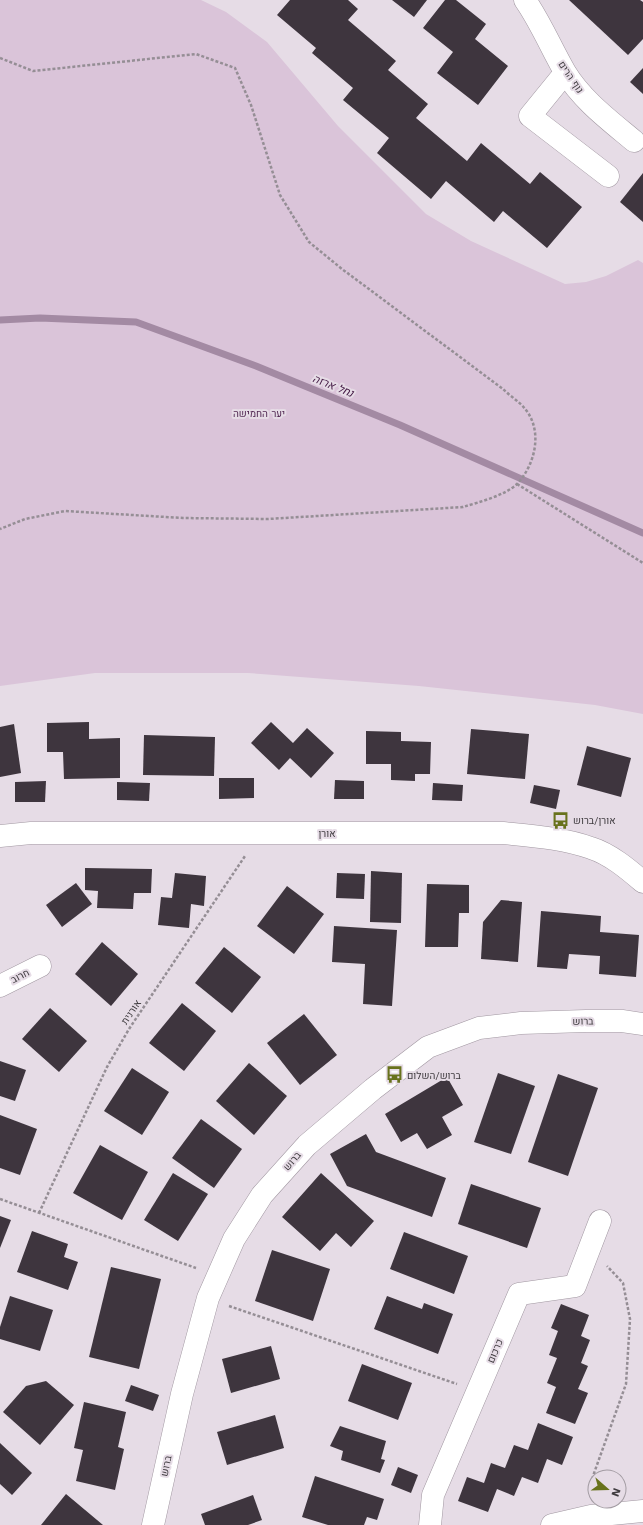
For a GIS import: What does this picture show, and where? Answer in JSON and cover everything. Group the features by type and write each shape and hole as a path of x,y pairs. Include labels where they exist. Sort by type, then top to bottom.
{"street":[{"name":"נוף הרים","path":"525,0 539,20 565,72 588,101 634,141"},
{"path":"565,72 530,116 608,176"},
{"name":"אורן","path":"0,836 31,833 503,833 556,839 592,848 626,868 643,882"},
{"name":"חרוב","path":"0,986 40,966"},
{"name":"ברוש","path":"153,1525 182,1394 208,1298 234,1239 262,1195 306,1144 373,1089 428,1047 479,1028 521,1023 622,1021 643,1024"},
{"name":"כרכום","path":"430,1525 433,1495 519,1294 575,1286 600,1221"},
{"path":"552,1525 591,1516 643,1511"}],"path":[{"path":"0,58 33,71 196,54 235,68 251,105 280,196 309,242 342,269 503,389 526,410 534,424 536,441 532,460 516,484 491,499 463,507 268,519 183,518 65,511 25,519 0,529"},
{"path":"516,484 643,563"},
{"name":"אורנית","path":"39,1213 107,1067 129,1029 261,833"},
{"path":"0,1199 218,1276"},
{"path":"590,1248 624,1283 630,1320 626,1384 593,1476 591,1516"},
{"path":"208,1298 478,1391"}],"green space":[{"name":"יער החמישה","path":"0,0 201,0 226,12 267,42 338,126 426,214 471,241 565,284 586,282 606,276 638,260 643,263 643,714 595,705 419,686 248,673 95,673 0,686"}],"building":[{"path":"290,0 348,0 358,9 348,20 396,61 388,70 428,104 416,118 467,161 481,143 530,184 540,172 582,207 547,248 503,211 494,222 446,181 431,199 377,153 389,138 343,100 353,88 312,53 316,48 277,15"},
{"path":"392,0 427,0 414,17"},
{"path":"445,0 456,0 486,24 475,39 508,66 478,105 437,73 453,52 423,28"},
{"path":"569,0 640,0 643,2 643,39 628,55"},
{"path":"643,68 643,94 630,82"},
{"path":"643,173 643,222 620,202"},
{"path":"89,722 89,739 120,738 120,778 64,779 63,752 47,752 47,723"},
{"path":"271,722 293,743 307,728 334,753 311,778 290,758 279,770 251,743"},
{"path":"14,724 21,773 0,777 0,727"},
{"path":"471,729 529,734 525,779 467,774"},
{"path":"366,731 401,732 401,741 431,742 430,774 415,774 415,781 391,780 391,764 366,764"},
{"path":"144,735 215,737 214,776 143,775"},
{"path":"587,746 631,758 621,797 577,785"},
{"path":"219,778 254,778 254,798 219,799"},
{"path":"335,780 364,781 364,799 334,799"},
{"path":"46,781 45,802 15,802 15,782"},
{"path":"117,782 150,783 149,801 117,800"},
{"path":"433,783 463,785 462,801 432,800"},
{"path":"534,785 560,790 556,809 530,803"},
{"path":"85,868 152,869 151,893 134,893 133,909 97,908 98,891 85,890"},
{"path":"371,871 402,873 401,923 370,922"},
{"path":"175,873 206,876 204,906 191,904 189,928 158,925 161,897 172,898"},
{"path":"337,873 365,874 364,899 336,898"},
{"path":"76,883 92,904 62,927 46,905"},
{"path":"427,884 469,885 469,913 459,913 458,947 425,947"},
{"path":"287,886 324,914 294,954 257,926"},
{"path":"501,900 522,902 518,962 481,959 483,922"},
{"path":"541,911 601,916 600,932 639,935 636,977 599,974 600,956 569,954 567,969 537,967"},
{"path":"334,926 397,930 392,1006 363,1004 365,964 332,962"},
{"path":"102,942 138,974 111,1006 75,974"},
{"path":"224,947 261,977 232,1013 195,983"},
{"path":"182,1003 216,1031 184,1071 149,1043"},
{"path":"50,1008 87,1041 59,1072 22,1039"},
{"path":"304,1014 337,1055 300,1085 267,1043"},
{"path":"0,1061 26,1070 15,1101 0,1096"},
{"path":"249,1063 287,1096 254,1135 216,1101"},
{"path":"132,1068 169,1092 142,1135 104,1111"},
{"path":"498,1073 535,1086 511,1154 474,1142"},
{"path":"558,1074 598,1088 568,1176 528,1162"},
{"path":"447,1077 463,1105 442,1117 452,1135 427,1149 417,1133 401,1142 385,1114"},
{"path":"0,1115 37,1129 20,1175 0,1168"},
{"path":"201,1119 242,1149 214,1188 172,1158"},
{"path":"366,1134 376,1152 446,1178 432,1217 347,1186 330,1154"},
{"path":"100,1145 148,1172 122,1220 73,1193"},
{"path":"173,1173 208,1194 178,1241 144,1220"},
{"path":"321,1173 374,1221 351,1247 336,1233 320,1251 282,1217"},
{"path":"471,1184 541,1208 527,1248 458,1224"},
{"path":"0,1216 11,1220 0,1248"},
{"path":"32,1231 68,1244 64,1257 78,1262 68,1290 17,1272"},
{"path":"404,1232 468,1256 454,1294 390,1269"},
{"path":"272,1250 330,1269 313,1321 255,1301"},
{"path":"111,1267 161,1279 139,1369 89,1357"},
{"path":"10,1296 53,1310 40,1351 0,1339 0,1327"},
{"path":"387,1296 422,1309 424,1303 453,1314 438,1354 374,1329"},
{"path":"561,1304 589,1315 581,1336 590,1340 581,1363 588,1366 578,1389 588,1393 575,1424 546,1413 556,1387 547,1383 557,1358 549,1355 558,1331 551,1328"},
{"path":"271,1346 280,1379 231,1393 222,1359"},
{"path":"362,1364 412,1383 398,1420 348,1401"},
{"path":"46,1381 74,1405 40,1445 3,1412 26,1386"},
{"path":"131,1385 159,1395 153,1411 125,1401"},
{"path":"84,1402 126,1412 118,1447 124,1449 115,1490 76,1481 83,1450 74,1448"},
{"path":"275,1415 284,1448 227,1465 217,1432"},
{"path":"538,1423 573,1437 562,1465 547,1459 538,1483 522,1477 514,1496 497,1489 488,1512 458,1501 467,1477 484,1483 491,1463 505,1468 514,1445 528,1450"},
{"path":"340,1426 386,1441 381,1459 385,1460 380,1473 341,1460 343,1451 330,1446"},
{"path":"0,1443 32,1473 12,1495 0,1484"},
{"path":"398,1467 418,1475 411,1493 391,1485"},
{"path":"315,1476 384,1499 377,1520 367,1517 364,1525 328,1525 302,1517"},
{"path":"66,1494 103,1525 41,1525"},
{"path":"253,1495 262,1520 248,1525 205,1525 201,1514"}],"waterway":[{"name":"נחל ארזה","path":"0,320 40,318 136,322 256,366 400,425 643,533"}],"place":[{"name":"אורן/ברוש","path":"560,820"},
{"name":"ברוש/השלום","path":"394,1075"}]}
